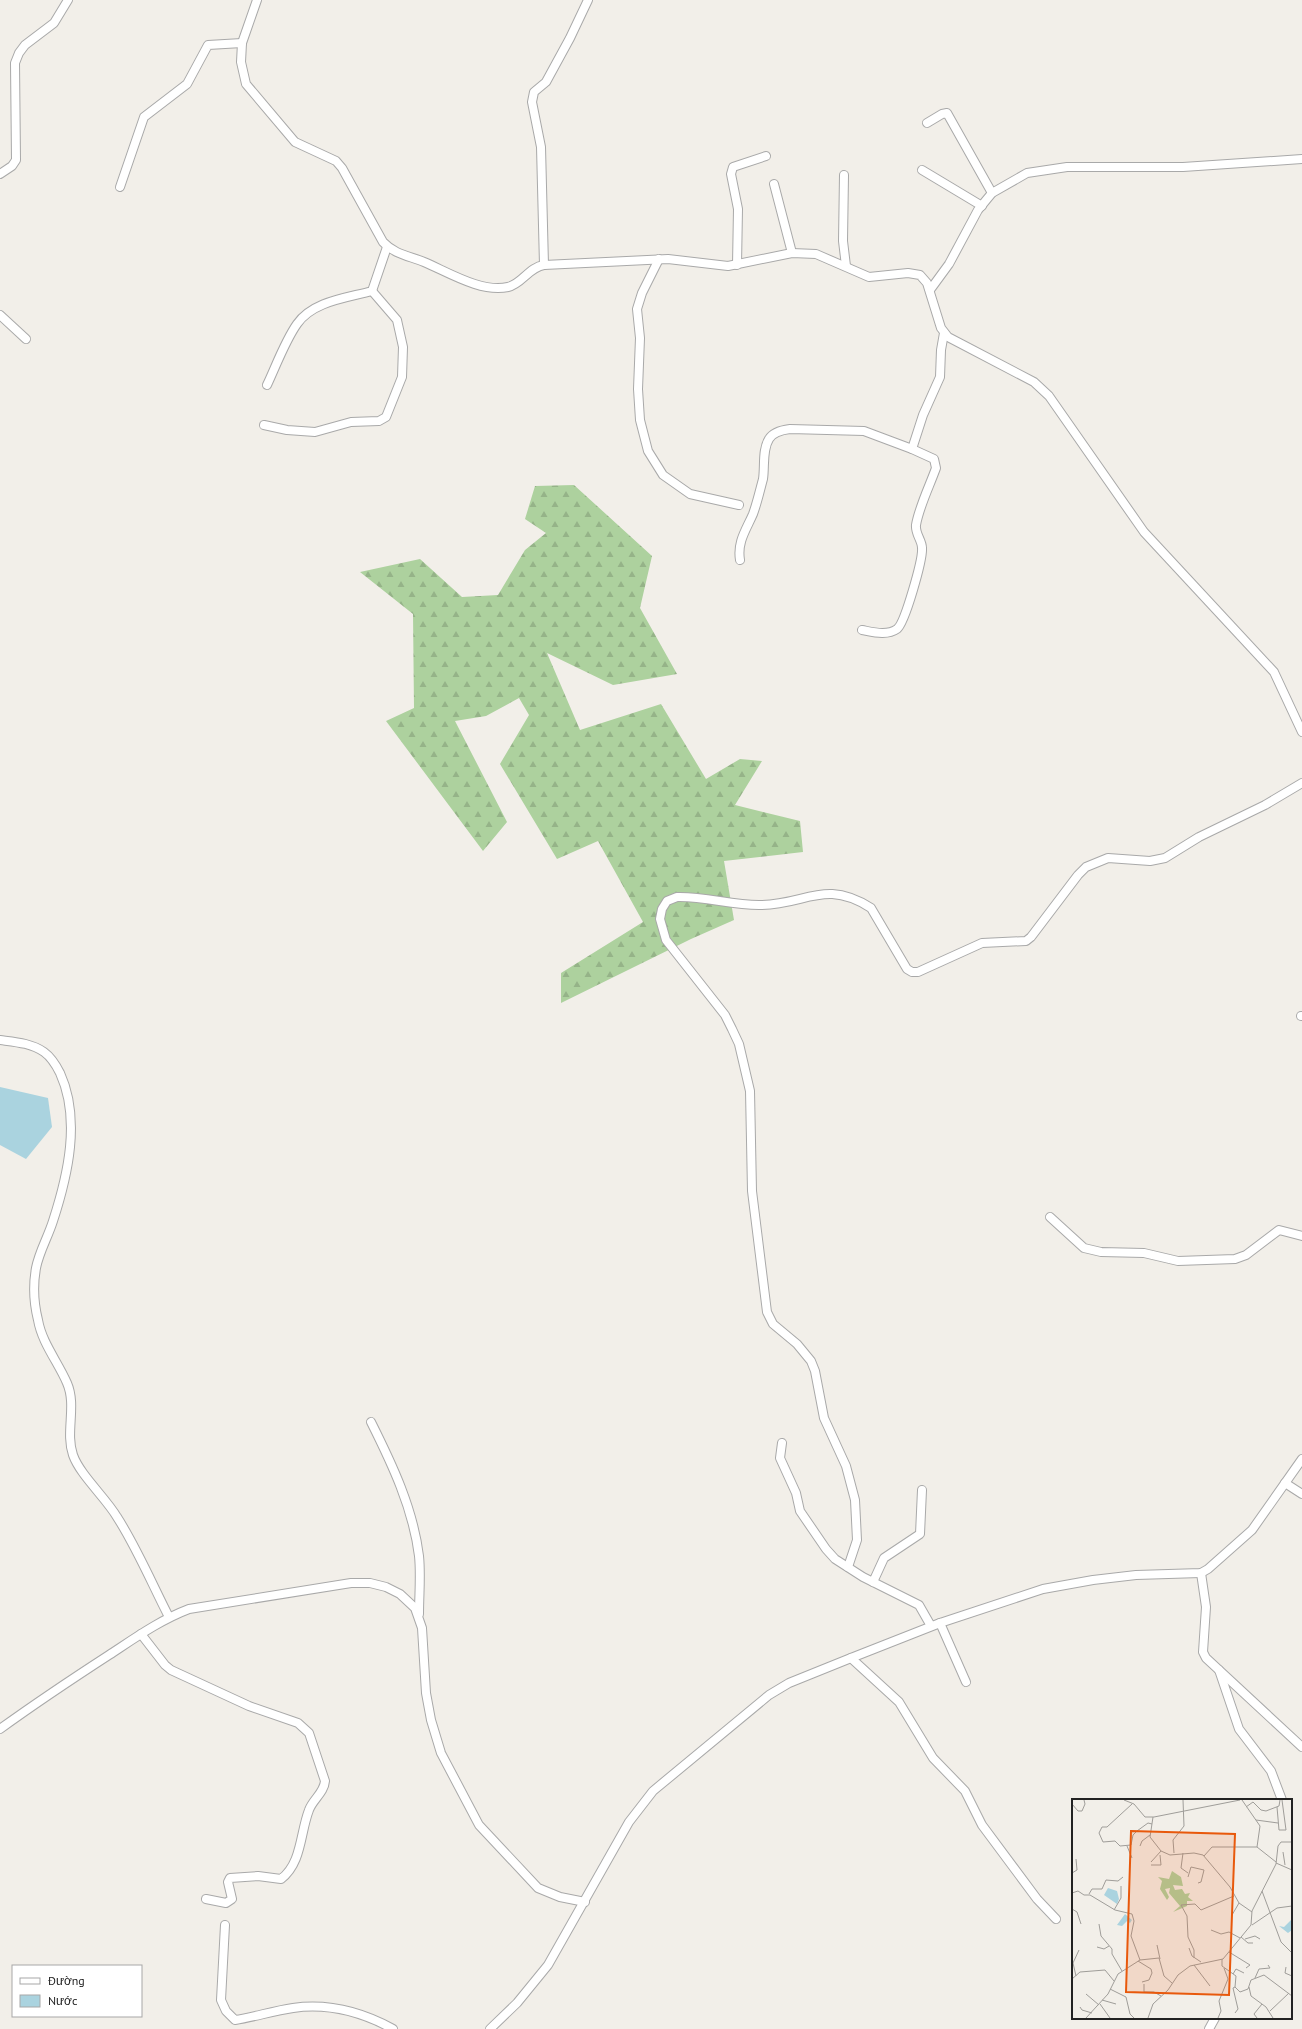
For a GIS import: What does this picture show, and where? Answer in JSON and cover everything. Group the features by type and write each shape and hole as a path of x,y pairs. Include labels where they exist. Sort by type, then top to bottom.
{"street":[{"path":"0,174 12,166 16,160 14,73 19,53 25,45 54,23 68,0"},
{"path":"257,0 242,43 242,73 250,91 269,110 295,142 336,161 342,168 387,247 454,277 493,288 510,287 533,268 544,265 590,264 659,259 719,266 737,265 792,254 816,254 869,277 915,273 927,283 944,333 948,337 1034,382 1049,396 1144,532 1274,672 1302,732"},
{"path":"544,265 541,148 532,102 534,92 546,82 570,38 588,0"},
{"path":"120,187 144,117 187,84 208,45 242,43"},
{"path":"927,123 942,114 947,113 992,193"},
{"path":"737,265 738,209 731,174 732,170 733,168 766,156"},
{"path":"930,290 949,264 982,206 992,193 1027,173 1067,167 1183,167 1302,159"},
{"path":"922,170 982,206"},
{"path":"844,175 843,240 846,266"},
{"path":"774,184 792,254"},
{"path":"372,291 387,247"},
{"path":"659,259 642,293 637,309 640,338 638,389 640,420 648,451 663,475 690,494 739,505"},
{"path":"267,385 297,324 308,313 320,306 334,301 372,291"},
{"path":"264,425 287,430 315,432 350,422 379,421 386,417 402,377 403,347 397,320 372,291"},
{"path":"0,314 26,339"},
{"path":"912,449 923,415 940,377 941,350 944,333"},
{"path":"740,560 739,552 742,534 753,514 763,478 766,447 768,440 773,435 790,429 864,431 912,449 934,460 937,463 917,522 917,533 921,543 922,556 902,624 891,632 882,633 862,630"},
{"path":"848,1567 857,1540 855,1500 846,1466 824,1418 815,1371 811,1361 797,1344 773,1324 767,1312 752,1191 751,1097 739,1044 725,1015 666,940 660,919 662,910 667,901 677,897 762,905 815,894 835,894 864,903 871,908 876,914 907,969 912,972 918,972 982,943 1026,941 1031,937 1078,875 1096,862 1114,858 1150,861 1165,858 1199,838 1265,805 1302,783"},
{"path":"0,1040 31,1045 45,1052 56,1064 64,1081 69,1108 70,1153 66,1178 55,1215 36,1266 34,1283 38,1322 43,1337 70,1390 71,1444 75,1461 120,1521 169,1617"},
{"path":"1050,1217 1084,1248 1101,1252 1144,1253 1178,1261 1224,1261 1235,1259 1246,1254 1279,1230 1302,1236"},
{"path":"371,1422 393,1466 403,1492 418,1547 419,1617 426,1693 431,1720 441,1753 471,1813 479,1825 538,1888 560,1897 585,1902"},
{"path":"782,1443 779,1450 780,1458 796,1493 800,1511 826,1549 836,1559 848,1567 873,1582 919,1605 931,1626"},
{"path":"490,2029 517,2003 548,1965 585,1902 616,1843 641,1804 653,1792 768,1695 782,1686 940,1622 1020,1595 1062,1585 1136,1575 1200,1573 1213,1565 1252,1530 1302,1459"},
{"path":"1286,1483 1302,1494"},
{"path":"873,1582 884,1558 916,1539 920,1534 922,1490"},
{"path":"1200,1573 1206,1607 1203,1652 1206,1658 1302,1747"},
{"path":"0,1729 66,1682 141,1634 169,1617 189,1609 204,1605 279,1596 351,1583 370,1583 386,1587 410,1602 419,1617"},
{"path":"940,1622 966,1682"},
{"path":"141,1634 165,1665 171,1670 249,1706 298,1723 305,1728 309,1733 325,1781 325,1786 309,1810 296,1859 289,1873 281,1879 258,1876 230,1878 228,1882 232,1899 226,1903 206,1900"},
{"path":"851,1658 899,1702 933,1758 965,1791 982,1825 1037,1899 1056,1919"},
{"path":"1219,1670 1239,1730 1271,1771 1282,1799"},
{"path":"224,1925 221,2000 226,2011 235,2020 293,2008 330,2007 363,2014 393,2029"},
{"path":"1209,2029 1214,2019"}],"green space":[{"path":"574,485 652,556 640,608 677,674 613,685 547,653 580,730 661,704 706,779 740,759 762,761 735,805 800,821 803,852 724,861 734,920 691,939 561,1003 561,973 643,922 598,841 557,859 500,764 529,715 519,698 486,716 455,721 507,822 483,851 386,721 414,708 413,614 360,572 420,559 462,597 498,595 525,550 546,533 525,519 535,486"}],"water":[{"path":"0,1087 48,1098 52,1127 26,1159 0,1145"}]}
